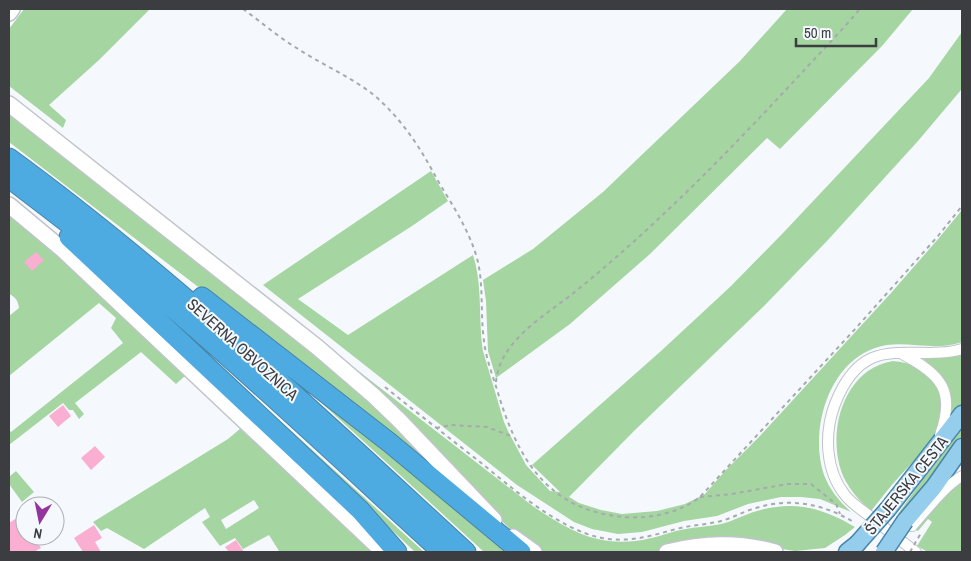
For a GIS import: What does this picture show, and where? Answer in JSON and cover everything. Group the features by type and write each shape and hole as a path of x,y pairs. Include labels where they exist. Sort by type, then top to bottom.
{"highway":[{"name":"SEVERNA OBVOZNICA","path":"9,158 131,253 233,339 466,552"},
{"name":"SEVERNA OBVOZNICA","path":"9,178 93,242 160,297 283,406 442,552"},
{"path":"9,186 14,193 78,246 353,503 397,552"},
{"path":"131,253 160,263 390,443 521,552"}],"main road":[{"name":"ŠTAJERSKA CESTA","path":"852,548 888,509 962,414"},
{"name":"ŠTAJERSKA CESTA","path":"896,552 934,487 962,447"},
{"name":"ŠTAJERSKA CESTA","path":"884,552 912,527"}],"street":[{"path":"9,13 12,9"},
{"path":"9,104 317,347 374,396 496,523 534,552"},
{"path":"9,205 47,236 375,544 388,552"},
{"path":"916,552 846,496 838,485 832,470 828,443 833,408 840,392 852,375 872,358 886,354 933,354 962,349"},
{"path":"902,354 924,365 934,374 946,395 946,416 934,452"},
{"path":"912,527 944,491 962,476"},
{"path":"667,552 694,546 720,545 756,548 775,552"}],"path":[{"path":"243,9 295,48 372,93 390,112 424,155 462,220 477,258 483,298 486,352 507,424 528,463 558,493 582,508 598,513 617,517 649,516 683,507 700,497 856,328 938,236 962,206"},
{"path":"495,384 496,374 502,362 523,332 534,321 575,292 627,248 736,144 860,9"},
{"path":"384,387 535,504 571,527 601,538 626,540 645,538 679,528 723,520 753,509 778,504 810,504 840,514 854,523"},
{"path":"436,428 451,425 486,427 513,436"},
{"path":"700,497 732,494 786,484 811,484 836,504 840,509 840,514"},
{"path":"910,552 912,527"}],"green space":[{"path":"24,9 150,9 99,60 49,105 66,120 63,128 9,86 9,29"},
{"path":"787,9 913,9 882,46 780,149 767,138 650,254 570,324 496,378 488,351 486,301 483,280 533,249 603,192 740,61"},
{"path":"962,32 962,91 827,241 764,306 635,430 569,497 579,503 622,514 657,511 685,504 705,494 891,293 962,210 962,342 940,346 896,344 875,348 859,356 845,368 834,384 826,401 819,439 820,458 829,486 851,512 820,499 781,497 748,504 717,516 684,521 642,532 618,534 592,529 574,522 517,485 263,285 431,171 448,201 298,299 348,335 473,255 478,279 483,351 504,422 526,465 550,491 560,492 532,465 730,287 929,78"},
{"path":"9,111 345,377 445,476 9,142"},
{"path":"9,211 41,238 187,374 176,384 141,352 75,403 84,414 79,419 73,410 69,410 63,403 9,445 9,430 11,432 123,343 111,328 116,318 99,303 9,376 9,316 19,308 16,300 9,294"},
{"path":"185,334 424,552 415,552"},
{"path":"321,342 534,507 560,524 589,537 618,542 643,540 682,530 721,524 757,511 783,506 796,506 820,511 855,527 825,548 795,551 745,543 676,546 658,552 544,552 521,540"},
{"path":"962,354 962,404 953,418 951,417 950,399 945,384 936,370 923,359 943,358"},
{"path":"893,361 915,367 924,372 933,381 941,396 942,413 935,434 929,444 894,482 871,511 856,496 844,478 836,443 838,425 842,407 850,390 861,377 875,367"},
{"path":"289,373 514,552 484,552"},
{"path":"962,424 962,436 904,519 898,514"},
{"path":"241,428 373,552 277,552 279,551 269,535 243,549 235,538 220,546 202,522 210,517 205,508 144,549 107,528 101,531 93,522 228,439","holes":["254,500 259,508 226,529 221,520"]},
{"path":"16,471 34,492 29,496 18,496 9,484 9,477"},
{"path":"962,481 962,552 928,552 917,546 932,522 928,519 918,531 916,530 932,508"}],"building":[{"path":"36,252 44,260 32,271 24,262"},
{"path":"63,405 71,416 58,427 49,416"},
{"path":"95,446 105,457 91,470 81,458"},
{"path":"15,519 15,546 40,546 41,548 34,552 9,552 9,523"},
{"path":"94,525 102,538 95,542 101,552 83,552 74,538"},
{"path":"236,540 244,552 229,552 225,547"}]}
